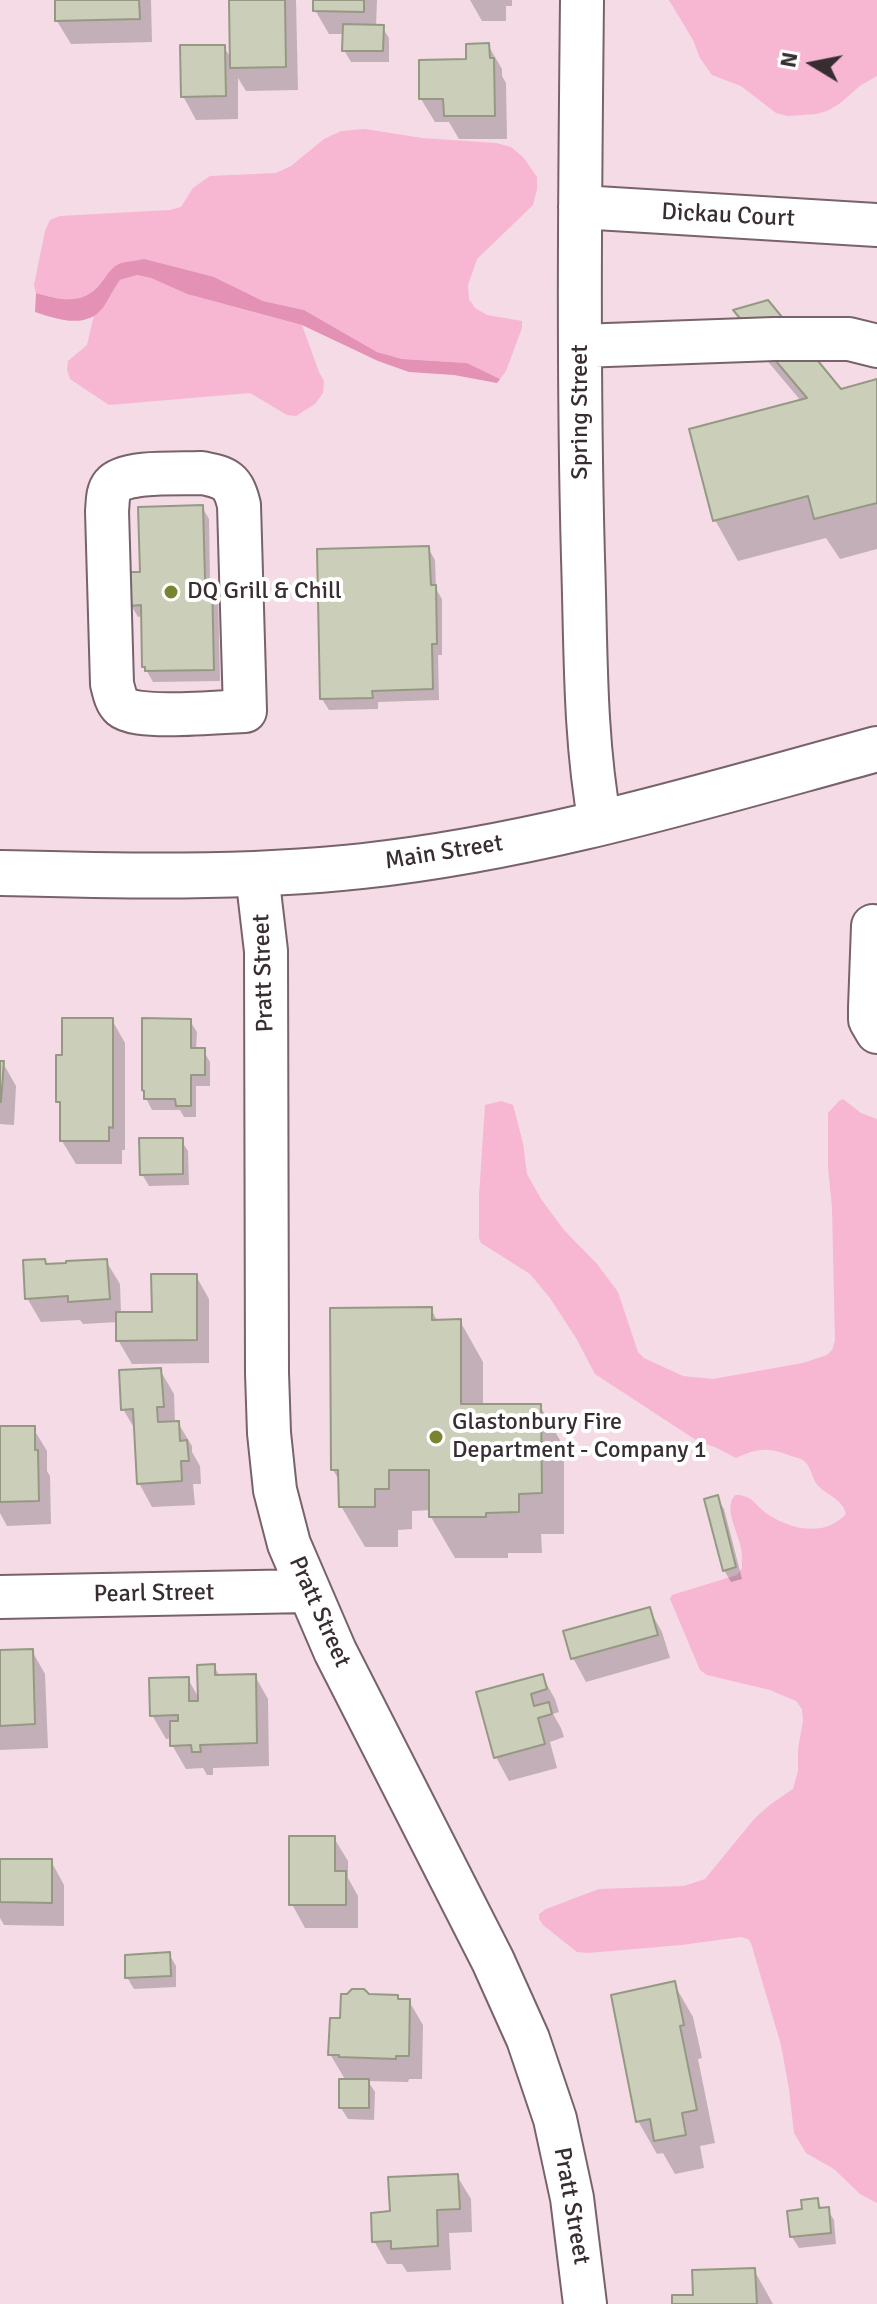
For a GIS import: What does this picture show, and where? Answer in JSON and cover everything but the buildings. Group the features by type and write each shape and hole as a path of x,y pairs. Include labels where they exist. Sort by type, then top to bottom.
{"main road":[{"name":"Main Street","path":"0,873 176,877 257,874 366,866 459,853 552,835 877,749"}],"street":[{"name":"Spring Street","path":"582,0 581,467 589,736 600,823"},
{"name":"Dickau Court","path":"580,207 877,225"},
{"path":"580,346 849,339 877,346"},
{"path":"202,473 224,479 235,490 239,505 245,711 148,714 131,712 117,700 112,684 107,511 110,488 115,482 123,478 202,473"},
{"name":"Pratt Street","path":"257,874 266,951 269,1433 275,1490 289,1544 307,1591 493,1961 528,2039 555,2119 572,2198 585,2304"},
{"path":"873,926 870,1020 877,1032"},
{"name":"Pearl Street","path":"0,1597 307,1591"}],"shaded area":[{"path":"669,0 877,0 877,76 827,111 788,116 776,113 741,86 712,75"},
{"path":"365,129 511,147 523,157 537,177 533,205 477,259 468,285 469,299 475,308 487,315 522,321 506,371 500,379 467,363 402,359 377,352 304,310 263,301 214,277 114,267 96,288 81,298 63,299 36,293 34,285 50,220 60,216 181,207 193,188 210,176 276,173 291,166 324,139 341,131"},
{"path":"144,259 214,277 263,301 304,310 377,352 402,359 467,363 500,379 497,383 454,375 409,372 302,325 187,294 137,275 120,280 101,310 91,318 75,321 35,312 36,293 63,299 79,298 94,290 116,265"},
{"path":"137,275 187,294 302,325 324,381 323,393 315,404 296,416 287,415 250,393 109,405 70,379 68,361 87,345 94,315 100,311 113,288 120,280"},
{"path":"843,1099 861,1113 877,1119 877,2203 860,2194 834,2169 806,2153 794,2133 781,2045 748,1939 741,1937 681,1945 577,1952 539,1919 539,1914 546,1909 599,1889 684,1886 705,1879 755,1818 793,1789 798,1771 802,1709 796,1701 770,1690 707,1675 700,1670 670,1599 672,1595 737,1575 742,1568 741,1548 730,1507 735,1495 749,1498 781,1522 806,1529 831,1525 846,1514 844,1508 819,1487 802,1459 763,1450 736,1458 699,1442 595,1374 550,1298 530,1274 481,1243 479,1238 485,1105 501,1101 513,1105 527,1174 564,1230 597,1264 618,1292 638,1352 644,1358 683,1376 713,1379 803,1363 827,1355 835,1341 828,1113"}],"place":[{"name":"DQ Grill & Chill","path":"171,592"},
{"name":"Glastonbury Fire Department - Company 1","path":"436,1437"}]}
